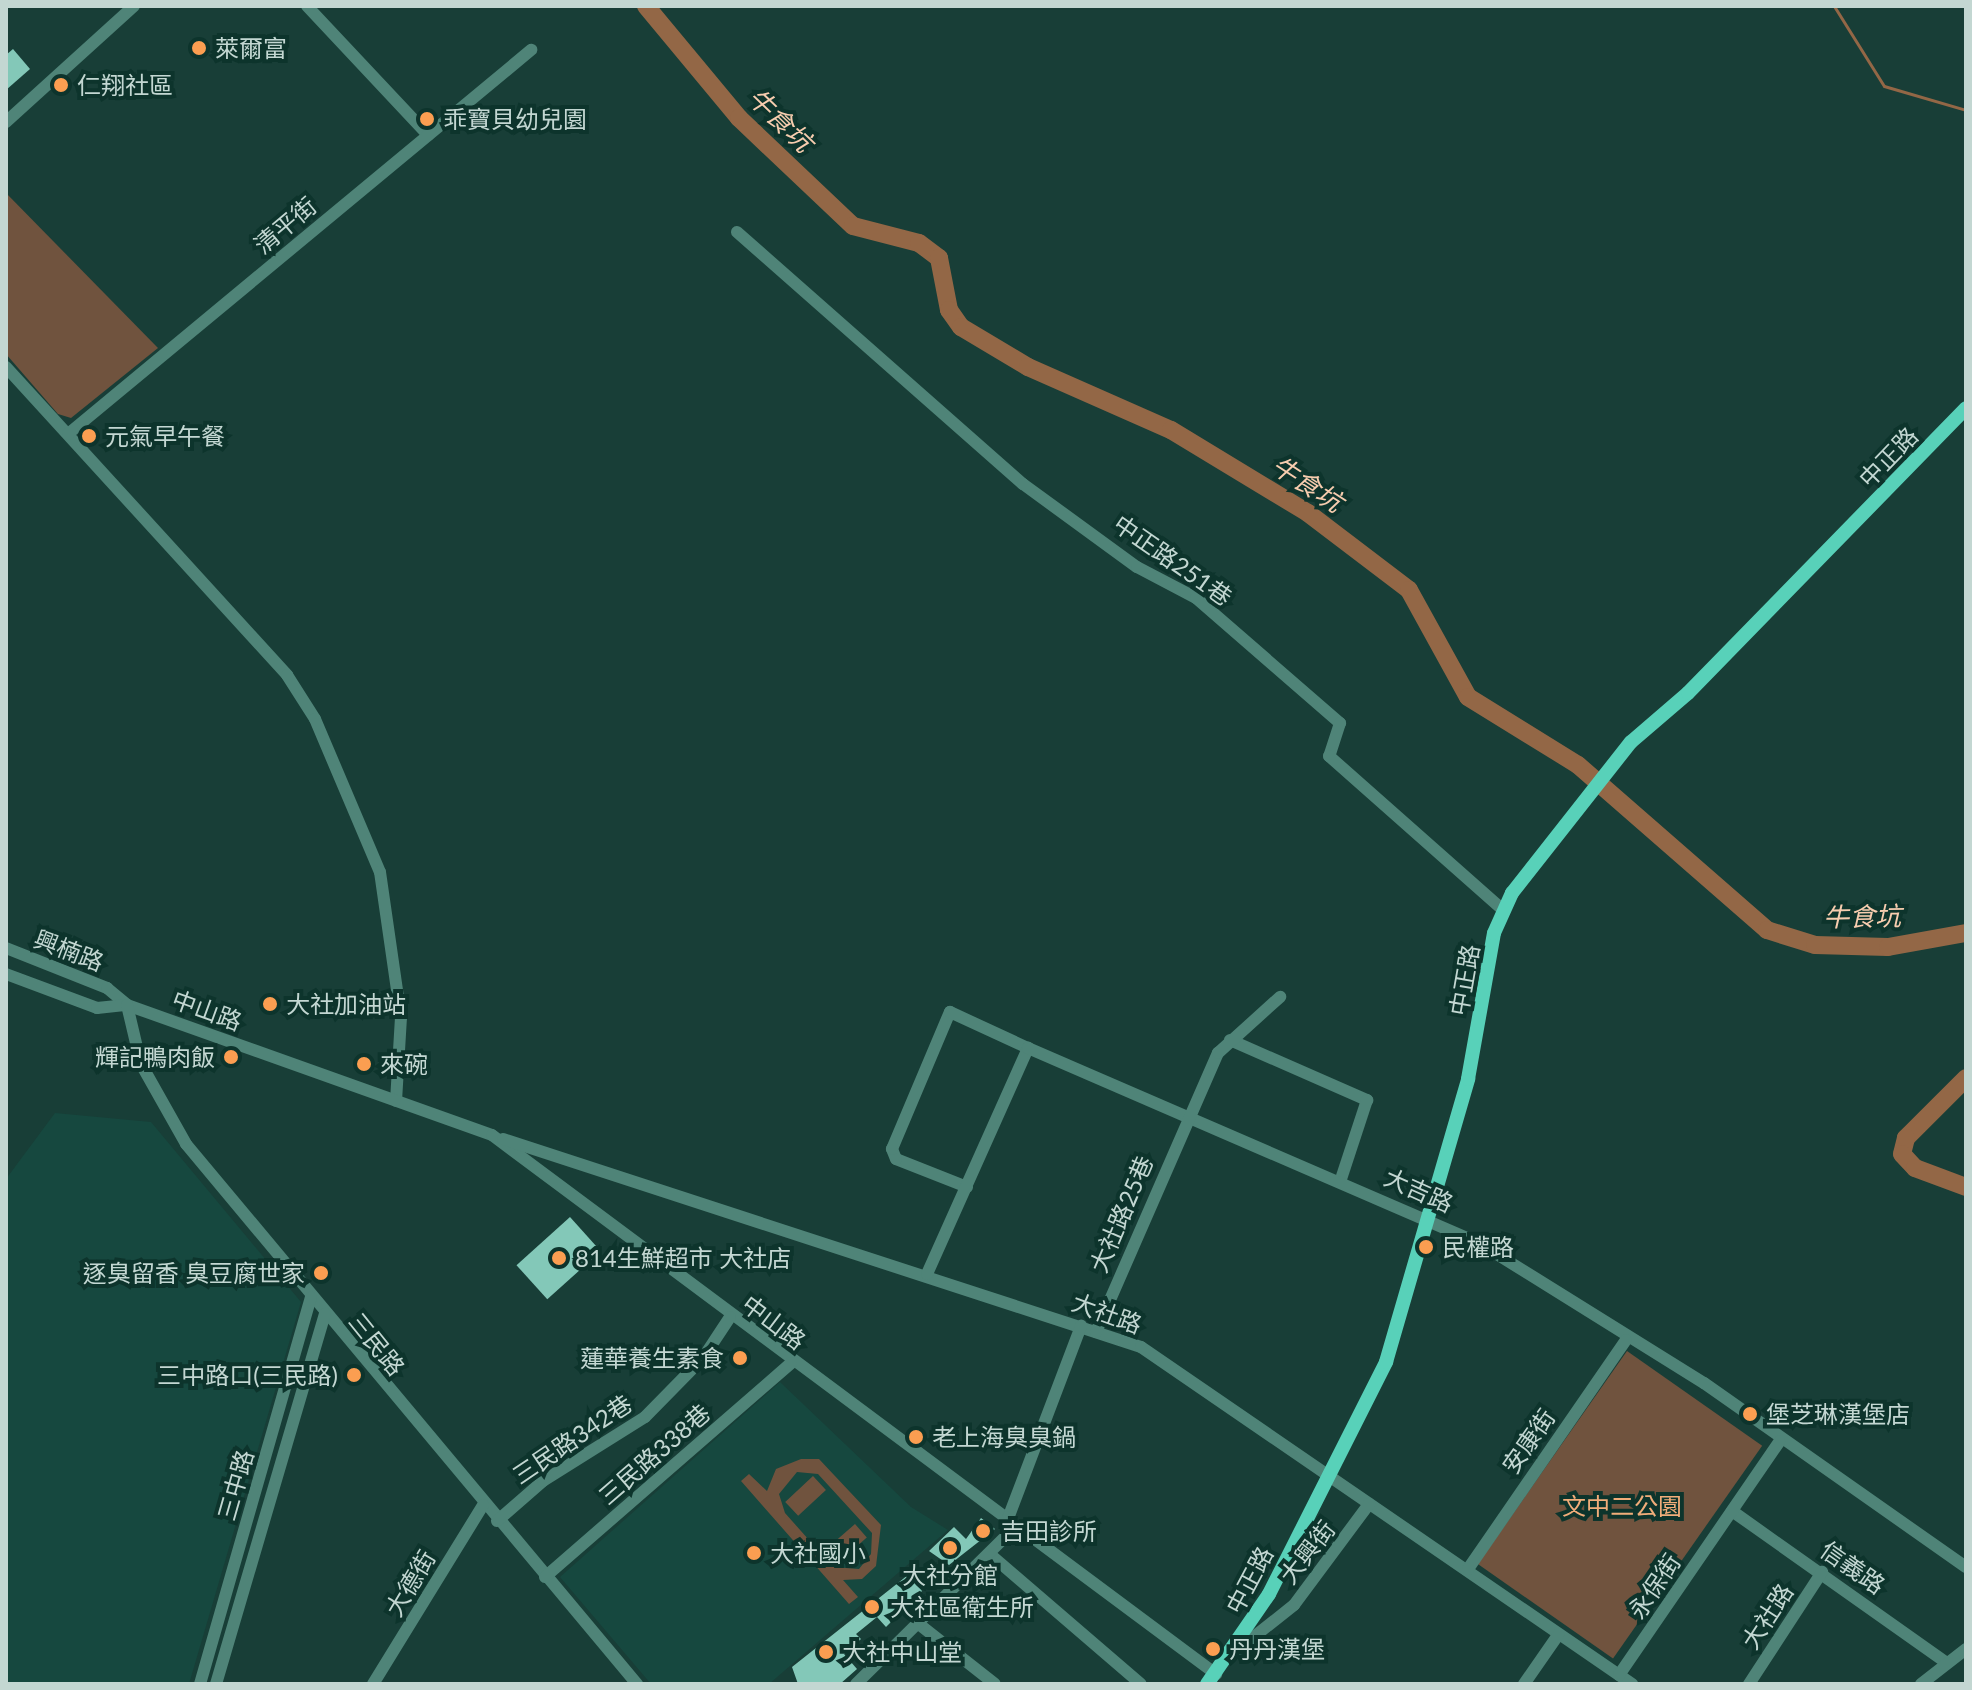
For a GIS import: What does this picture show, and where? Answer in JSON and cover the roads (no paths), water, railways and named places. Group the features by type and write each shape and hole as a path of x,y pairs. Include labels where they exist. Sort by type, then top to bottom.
{"main road":[{"name":"中正路","path":"1212,1679 1236,1651 1386,1362 1468,1079 1503,910 1605,772 1966,408"},
{"name":"中山路","path":"1212,1679 1228,1684"}],"street":[{"path":"6,122 134,6"},
{"path":"307,6 428,135"},
{"name":"清平街","path":"68,434 531,50"},
{"name":"中正路251巷","path":"737,232 1023,484 1137,567 1196,598 1340,723 1329,756 1503,910"},
{"path":"6,367 287,675 347,779 386,906 401,1017 396,1101"},
{"name":"興楠路","path":"6,948 107,988 127,1005"},
{"name":"興楠路","path":"6,974 97,1008 127,1005"},
{"path":"1280,997 1230,1040 1367,1100 1368,1114 1341,1179"},
{"name":"中山路","path":"127,1005 492,1135 791,1363 1011,1524 1212,1679"},
{"name":"三民路","path":"127,1005 141,1064 164,1112 311,1298 637,1684"},
{"name":"大吉路","path":"967,1187 896,1159 892,1149 950,1012 1426,1216 1626,1340 1704,1383 1779,1442 1966,1567"},
{"name":"大社路25巷","path":"1096,1332 1189,1115 1230,1040"},
{"path":"927,1274 1028,1048"},
{"name":"大社路","path":"492,1135 927,1274 1141,1347 1325,1477 1468,1569 1632,1684"},
{"name":"三中路","path":"200,1684 311,1298"},
{"path":"216,1684 325,1314"},
{"name":"三民路342巷","path":"497,1521 543,1481 645,1417 703,1358 730,1317"},
{"path":"856,1684 992,1556 1011,1524 1081,1326"},
{"name":"安康街","path":"1468,1569 1626,1340"},
{"name":"三民路338巷","path":"545,1577 791,1363"},
{"name":"永保街","path":"1619,1675 1779,1442"},
{"name":"大興街","path":"1236,1651 1294,1605 1369,1504"},
{"name":"大德街","path":"373,1684 483,1505"},
{"name":"信義路","path":"1732,1511 1947,1663"},
{"path":"992,1556 1141,1684"},
{"name":"大社路","path":"1749,1684 1822,1572"},
{"path":"920,1625 995,1684"},
{"path":"1524,1684 1558,1635"},
{"path":"1921,1684 1966,1649"}],"waterway":[{"name":"牛食坑","path":"646,6 739,118 853,226 919,243 939,258 949,310 961,327 1028,367 1171,430 1308,513 1409,590 1468,697 1578,765 1767,930 1815,945 1888,947 1966,933"},
{"path":"1834,6 1884,86 1966,110"},
{"name":"牛食坑","path":"1966,1078 1906,1138 1902,1154 1915,1168 1966,1187"}],"place":[{"name":"萊爾富","path":"199,48"},
{"name":"仁翔社區","path":"61,85"},
{"name":"乖寶貝幼兒園","path":"427,119"},
{"name":"元氣早午餐","path":"89,436"},
{"name":"大社加油站","path":"270,1004"},
{"name":"輝記鴨肉飯","path":"231,1057"},
{"name":"來碗","path":"364,1064"},
{"name":"民權路","path":"1426,1247"},
{"name":"814生鮮超市 大社店","path":"559,1258"},
{"name":"逐臭留香 臭豆腐世家","path":"321,1273"},
{"name":"蓮華養生素食","path":"740,1358"},
{"name":"三中路口(三民路)","path":"354,1375"},
{"name":"堡芝琳漢堡店","path":"1750,1414"},
{"name":"老上海臭臭鍋","path":"916,1437"},
{"name":"吉田診所","path":"983,1531"},
{"name":"大社分館","path":"950,1548"},
{"name":"大社國小","path":"754,1553"},
{"name":"大社區衛生所","path":"872,1607"},
{"name":"丹丹漢堡","path":"1213,1649"},
{"name":"大社中山堂","path":"826,1652"}],"park label":[{"name":"文中二公園","path":"1622,1506"}]}
